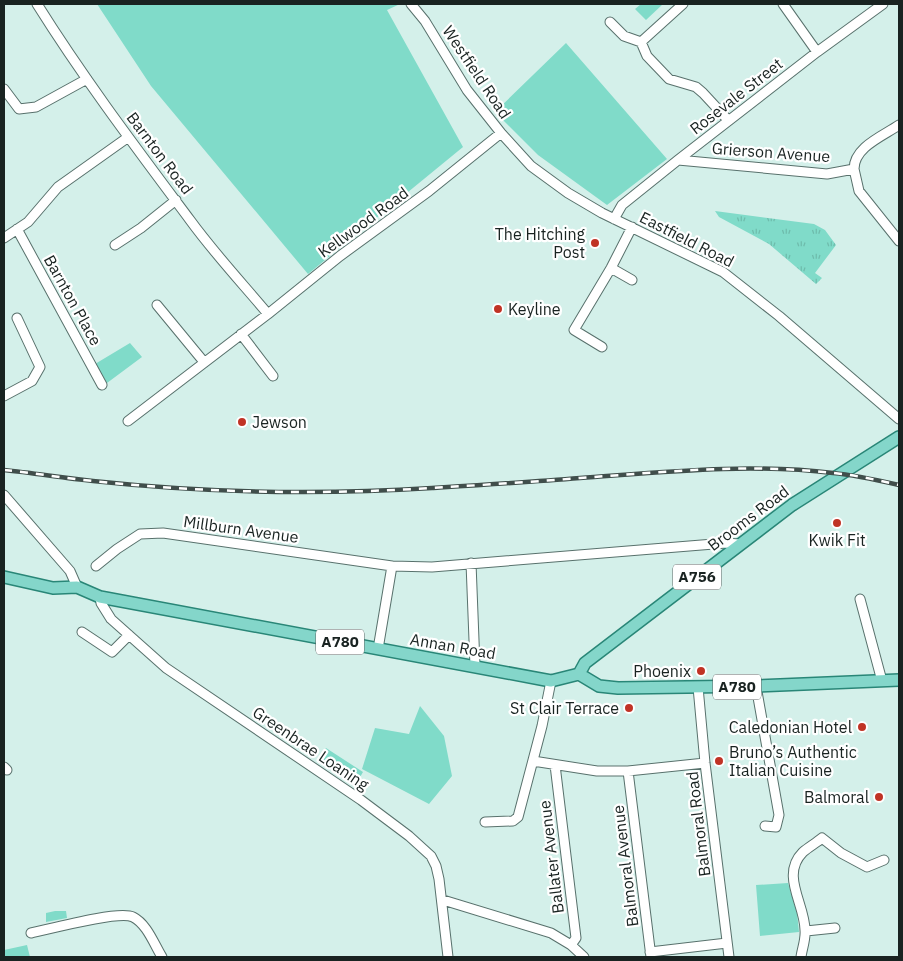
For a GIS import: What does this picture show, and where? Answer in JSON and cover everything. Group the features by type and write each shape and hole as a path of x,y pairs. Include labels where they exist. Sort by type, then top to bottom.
{"main road":[{"name":"Brooms Road","path":"579,674 586,663 739,544 792,505 899,437"},
{"name":"Annan Road","path":"4,577 53,588 78,587 100,597 551,681 579,674"},
{"name":"A780","path":"579,674 599,686 659,688 899,680"}],"street":[{"name":"Barnton Road","path":"36,4 127,138 191,221 268,314"},
{"name":"Westfield Road","path":"411,4 425,21 467,90 501,133"},
{"path":"641,42 683,4"},
{"path":"783,4 818,52"},
{"name":"Rosevale Street","path":"614,219 622,205 728,120 883,4"},
{"path":"610,22 624,36 641,42 647,56 669,79 696,87 704,93 728,120"},
{"path":"4,89 19,109 36,107 86,79"},
{"name":"Grierson Avenue","path":"678,160 827,174 854,169 854,162 862,150 899,125"},
{"name":"Eastfield Road","path":"501,133 531,166 568,193 614,219 724,272 899,419"},
{"name":"Kellwood Road","path":"128,421 268,314 340,256 429,192 501,133"},
{"path":"4,238 28,222 58,187 127,138"},
{"path":"854,169 859,191 899,241"},
{"path":"115,245 141,228 176,200"},
{"path":"602,348 574,330 611,268 632,227"},
{"name":"Barnton Place","path":"17,229 102,385"},
{"path":"611,268 632,280"},
{"path":"157,305 204,362"},
{"path":"4,396 32,381 40,366 17,318"},
{"path":"241,334 273,376"},
{"path":"4,495 70,571 78,587"},
{"name":"Millburn Avenue","path":"96,566 140,534 163,532 392,566 432,567 726,543 739,544"},
{"path":"471,563 475,666"},
{"path":"378,649 392,566"},
{"name":"Greenbrae Loaning","path":"100,597 101,603 111,619 166,668 361,800 409,836 431,856 436,866 443,900 448,957"},
{"path":"860,599 882,681"},
{"path":"82,632 112,652 129,636"},
{"path":"484,822 513,821 518,817 542,726 551,681"},
{"path":"756,686 779,815 776,827 765,826"},
{"name":"Balmoral Road","path":"698,687 729,957"},
{"path":"533,760 597,771 628,771 706,763"},
{"name":"Ballater Avenue","path":"555,765 576,938 570,945"},
{"name":"Balmoral Avenue","path":"628,771 650,955"},
{"path":"801,957 806,931 792,872 796,862 803,853 822,838 841,853 867,867 884,860"},
{"path":"443,900 551,933 584,957"},
{"path":"31,933 104,918 122,915 132,916 144,925 162,957"},
{"path":"806,931 836,928"},
{"path":"650,955 727,943"}],"green space":[{"path":"97,4 400,4 387,10 463,147 308,274 151,86"},
{"path":"641,4 663,4 646,20 635,9"},
{"path":"566,43 667,159 607,205 538,155 495,112"},
{"path":"715,211 814,224 825,230 836,245 815,273 822,278 816,284 769,244 719,217"},
{"path":"130,343 142,357 107,383 95,364"},
{"path":"420,706 444,736 452,776 429,804 362,769 375,728 409,734"},
{"path":"326,748 363,772 356,784 319,760"},
{"path":"788,883 797,913 799,932 760,936 756,885"},
{"path":"66,911 67,918 46,922 46,913"},
{"path":"27,945 30,957 4,957 4,950"}],"railway":[{"path":"4,470 135,485 262,492 390,490 675,471 738,469 801,470 833,473 858,476 899,485"}],"place":[{"name":"The Hitching Post","path":"595,243"},
{"name":"Keyline","path":"498,309"},
{"name":"Jewson","path":"242,422"},
{"name":"Kwik Fit","path":"837,523"},
{"name":"Phoenix","path":"701,671"},
{"name":"St Clair Terrace","path":"629,708"},
{"name":"Caledonian Hotel","path":"862,727"},
{"name":"Bruno’s Authentic Italian Cuisine","path":"719,761"},
{"name":"Balmoral","path":"879,797"}]}
